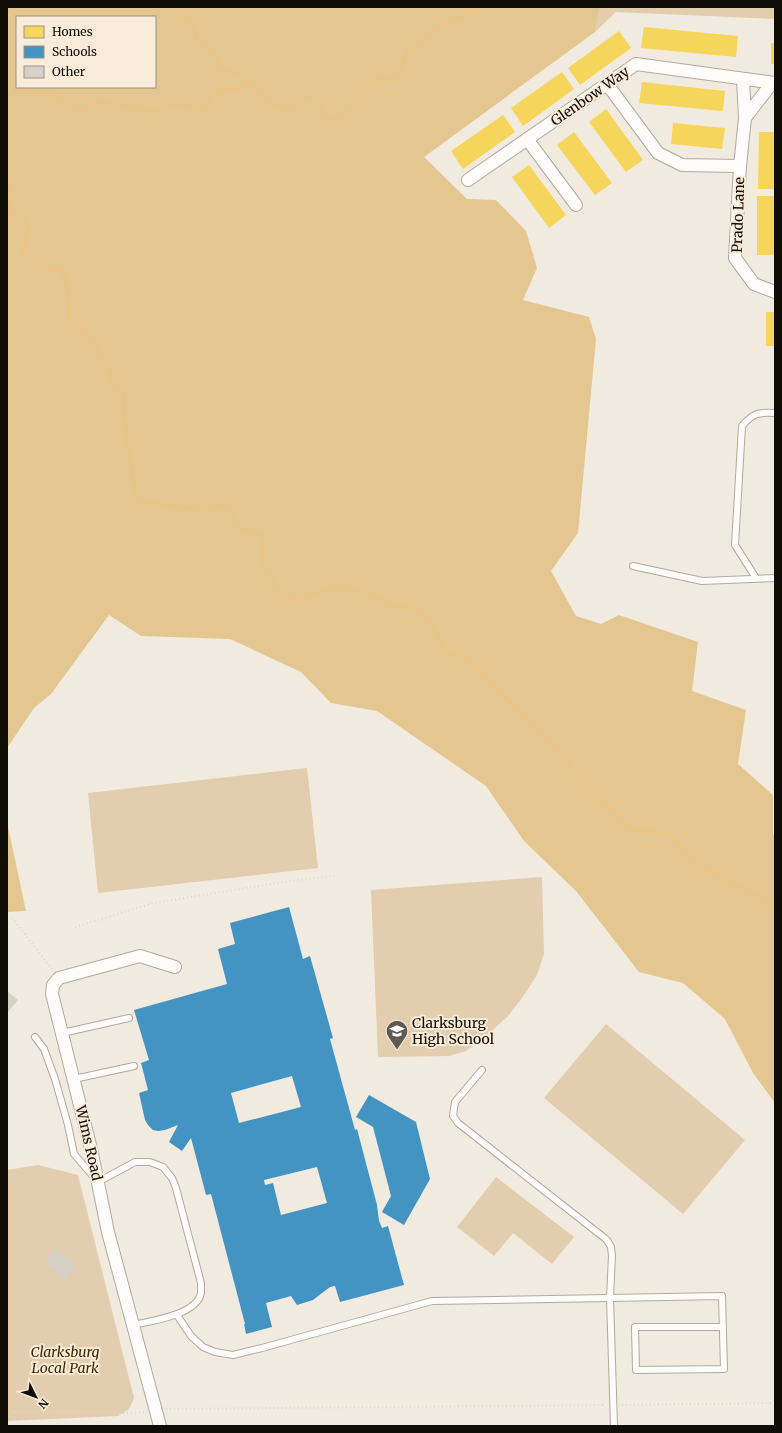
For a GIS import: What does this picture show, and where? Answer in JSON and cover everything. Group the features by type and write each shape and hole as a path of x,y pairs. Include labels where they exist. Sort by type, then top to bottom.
{"street":[{"name":"Glenbow Way","path":"468,180 636,64 774,83"},
{"name":"Prado Lane","path":"743,79 745,118 740,166 735,258 754,284 775,292"},
{"path":"745,118 774,83"},
{"path":"607,84 658,153 682,165 740,166"},
{"path":"527,139 576,205"},
{"path":"59,978 140,956 175,967"},
{"name":"Wims Road","path":"59,978 53,985 52,994 74,1079 108,1232 160,1426"}],"lane":[{"path":"756,578 735,545 742,426 750,416 762,412 775,413"},
{"path":"633,566 702,581 775,578"},
{"path":"62,1033 129,1018"},
{"path":"35,1037 44,1048 55,1079 68,1125 74,1154 98,1182 135,1162 150,1162 162,1168 172,1178 176,1188 201,1283 201,1294 190,1308 177,1314 133,1325"},
{"path":"74,1079 134,1066"},
{"path":"482,1070 455,1102 453,1116 458,1123 607,1240 611,1246 610,1298 614,1426"},
{"path":"177,1314 191,1336 203,1347 215,1352 233,1355 432,1301 722,1296 723,1327 724,1369 636,1370 635,1327 723,1327"}],"path":[{"path":"75,927 154,903 296,880 334,876"},
{"path":"12,918 59,978"},
{"path":"7,1412 132,1413 170,1408 775,1404"}],"green space":[{"path":"600,7 775,7 775,19 616,12 595,32"},
{"path":"307,768 318,868 98,893 88,793"},
{"path":"542,877 544,954 537,975 508,1016 466,1051 449,1056 378,1057 371,890"},
{"path":"606,1024 745,1140 683,1214 544,1098"},
{"name":"Clarksburg Local Park","path":"38,1165 78,1175 134,1398 129,1409 118,1416 7,1421 7,1170"},
{"path":"496,1177 574,1237 552,1264 513,1233 494,1256 457,1227"}],"shaded area":[{"path":"7,7 600,7 595,32 424,157 467,199 496,200 526,231 537,268 523,300 589,317 596,339 578,533 551,571 576,616 601,624 619,615 698,642 692,691 746,710 738,764 773,795 773,834 775,837 775,1103 753,1073 725,1019 683,983 639,972 576,891 524,841 486,786 377,711 331,703 301,672 230,639 141,636 109,615 51,694 34,708 7,748"},
{"path":"7,822 26,911 7,912"}],"building: Homes":[{"path":"644,27 738,36 736,57 641,48"},
{"path":"619,31 631,48 580,85 568,68"},
{"path":"771,43 775,43 775,64 771,64"},
{"path":"562,72 574,89 523,126 511,108"},
{"path":"642,82 725,91 723,111 639,103"},
{"path":"606,109 643,160 626,172 589,122"},
{"path":"503,115 515,132 463,169 451,151"},
{"path":"673,123 725,128 722,149 671,144"},
{"path":"574,132 612,183 595,195 557,145"},
{"path":"759,132 775,132 775,189 758,189"},
{"path":"529,165 566,215 549,228 512,177"},
{"path":"757,196 775,196 775,255 757,255"},
{"path":"766,312 775,312 775,346 766,346"}],"building: Schools":[{"path":"289,907 303,959 310,956 333,1038 330,1039 355,1130 357,1129 377,1205 379,1221 382,1228 388,1226 404,1285 340,1302 335,1286 330,1287 313,1300 297,1305 291,1296 266,1303 272,1327 246,1334 245,1324 211,1194 206,1195 191,1138 182,1151 169,1142 178,1125 158,1131 153,1130 145,1120 139,1093 148,1090 141,1063 149,1060 134,1010 227,984 218,949 235,944 230,923","holes":["292,1076 301,1107 239,1123 231,1093","317,1167 327,1203 281,1215 273,1183 265,1185 264,1180"]},
{"path":"369,1095 416,1122 430,1179 404,1225 382,1212 391,1196 373,1127 356,1117"}],"building: Other":[{"path":"7,991 18,1000 7,1013"},
{"path":"56,1248 77,1267 65,1280 44,1262"}],"waterway":[{"path":"167,7 190,21 197,40 214,52 221,69 238,74 253,85 269,103 280,107 293,108 309,96 321,108 324,122 341,115 359,92 378,77 395,81 402,69 407,52 423,41 444,21 462,17 478,7"},
{"path":"7,93 27,91 52,94 79,111 99,101 155,112 175,104 203,109 215,92 253,85"},
{"path":"7,183 11,186 7,196 8,208 25,218 28,228 23,254 36,257 48,269 62,268 69,295 69,321 90,336 110,371 112,383 124,392 125,426 136,500 183,508 227,506 239,529 264,535 262,565 280,591 294,599 338,587 370,593 389,605 415,608 435,630 446,653 469,658 631,830 669,833 691,861 775,906"}],"place":[{"name":"Clarksburg High School","path":"397,1050"}]}
